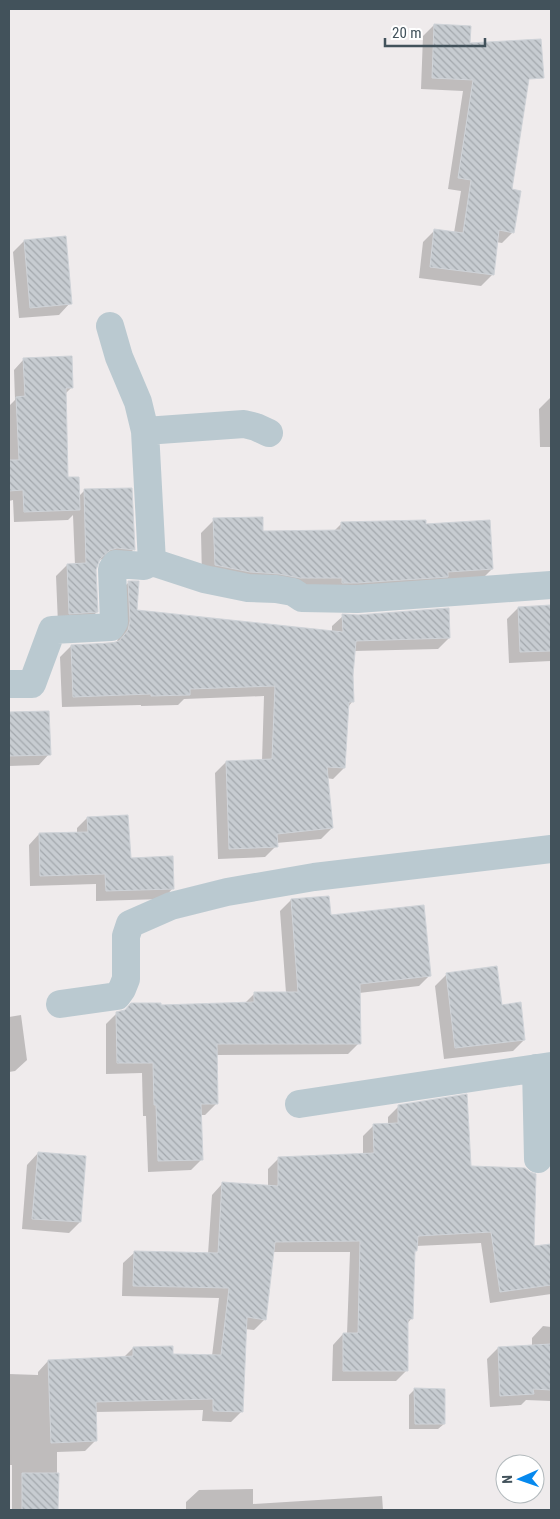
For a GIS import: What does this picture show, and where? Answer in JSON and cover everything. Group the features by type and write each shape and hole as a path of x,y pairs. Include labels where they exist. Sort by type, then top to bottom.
{"street":[{"path":"110,326 119,357 138,402 144,430 152,562"},
{"path":"144,430 244,424 269,433"},
{"path":"9,684 32,684 52,630 111,627 114,622 112,569 116,564 144,566 152,562 204,579 248,588 293,592 302,598 357,598 551,585"},
{"path":"60,1004 117,996 126,979 126,936 130,924 171,906 227,892 314,877 551,848"},
{"path":"299,1104 543,1067 538,1159"}],"building":[{"path":"434,24 471,26 470,43 541,39 544,78 529,79 512,189 521,191 514,233 499,230 494,275 430,267 434,229 463,233 471,180 458,178 473,80 432,78"},
{"path":"66,236 72,304 30,308 24,240"},
{"path":"72,356 73,388 66,388 68,477 79,477 80,510 24,512 23,490 9,491 9,460 19,460 16,397 25,396 23,358"},
{"path":"132,488 135,550 117,548 110,550 100,559 96,570 98,612 69,614 67,564 86,563 84,489"},
{"path":"263,517 263,531 341,530 341,522 426,520 426,524 490,520 493,569 448,572 448,577 342,583 342,578 300,578 250,572 215,565 213,518"},
{"path":"128,581 139,581 137,610 343,632 342,614 358,615 449,608 450,638 356,641 353,675 354,702 349,702 345,768 327,767 333,828 277,834 278,847 229,849 226,761 272,759 275,686 190,689 190,695 151,696 151,694 73,697 71,645 119,641 128,630 130,621"},
{"path":"551,605 551,651 520,652 518,607"},
{"path":"49,711 51,755 9,756 9,712"},
{"path":"128,815 131,858 173,856 174,889 106,891 105,874 40,876 39,833 88,832 87,817"},
{"path":"329,896 331,915 424,905 431,976 360,984 361,1044 217,1044 218,1104 201,1104 203,1160 158,1161 153,1063 117,1063 116,1012 125,1010 131,1003 161,1003 161,1005 254,1002 254,992 298,992 291,899"},
{"path":"497,966 502,1005 521,1002 525,1040 455,1048 446,973"},
{"path":"467,1094 471,1166 525,1168 536,1174 534,1246 551,1244 551,1285 500,1292 491,1232 418,1236 417,1251 415,1251 413,1319 408,1319 408,1371 343,1371 343,1333 358,1333 360,1241 275,1242 266,1320 247,1317 243,1412 213,1411 213,1399 96,1402 97,1441 51,1443 48,1360 133,1356 133,1347 173,1346 173,1354 221,1355 229,1288 133,1286 134,1251 218,1253 222,1182 278,1186 278,1157 374,1153 373,1124 398,1123 398,1105"},
{"path":"38,1152 86,1156 81,1222 32,1219"},
{"path":"551,1344 551,1390 533,1389 534,1394 500,1396 498,1347"},
{"path":"414,1388 445,1389 445,1424 415,1424"},
{"path":"22,1473 59,1473 58,1510 22,1510"}]}
